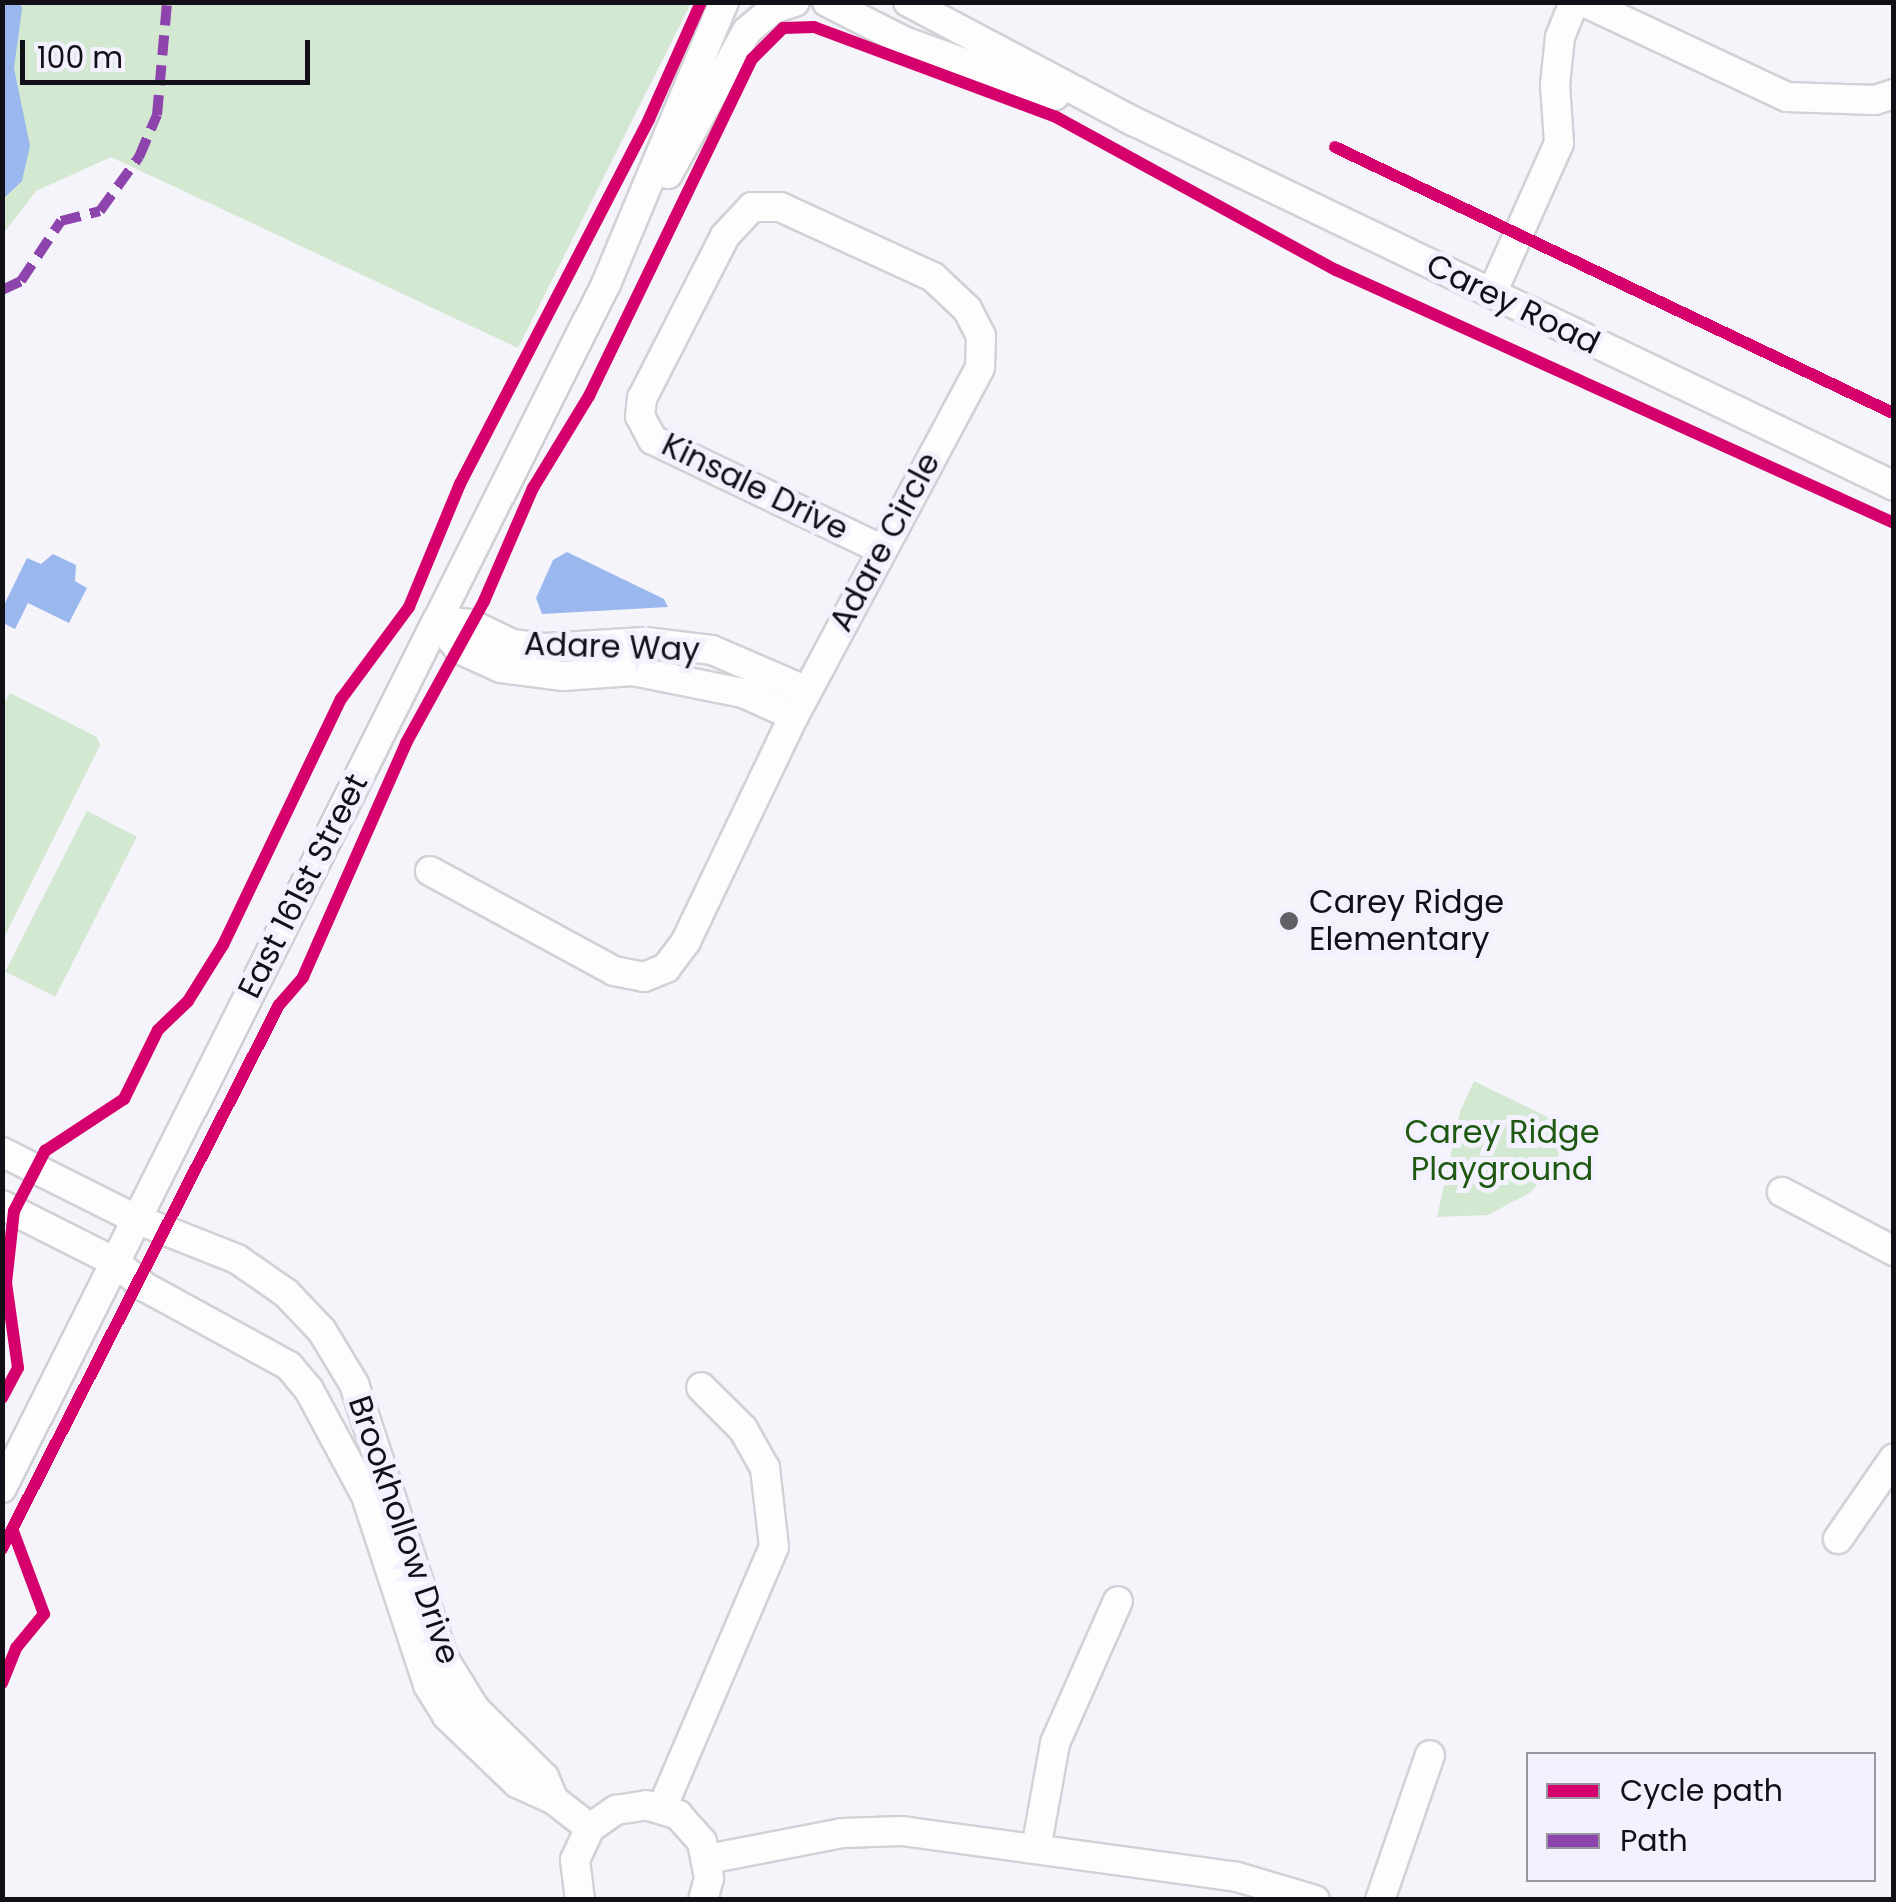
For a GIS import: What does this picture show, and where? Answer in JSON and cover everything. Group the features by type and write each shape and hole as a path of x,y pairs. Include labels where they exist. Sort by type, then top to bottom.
{"street":[{"name":"East 161st Street","path":"606,284 724,2"},
{"name":"East 161st Street","path":"2,1488 606,284 747,31 772,9 795,2"},
{"name":"Carey Road","path":"827,2 906,42 1133,121"},
{"name":"Carey Road","path":"908,2 1133,121 1894,486"},
{"path":"1492,293 1559,143 1554,85 1560,37 1574,2"},
{"path":"1584,2 1787,97 1875,100 1894,94"},
{"name":"Adare Circle","path":"430,871 614,971 644,977 666,968 686,941 880,549 980,366 981,336 967,308 932,277 780,207 752,207 725,236 642,398 640,416"},
{"name":"Kinsale Drive","path":"640,416 653,440 880,549"},
{"name":"Adare Way","path":"437,621 459,649 501,668 563,676 650,673 801,704"},
{"name":"Brookhollow Drive","path":"2,1152 136,1219 236,1258 286,1293 322,1331 354,1384 443,1657 474,1709 544,1777 554,1800"},
{"path":"1782,1192 1894,1250"},
{"name":"Brookhollow Drive","path":"2,1205 115,1262 144,1287 289,1366 309,1390 366,1496 428,1685 478,1750 516,1783 554,1800 590,1828"},
{"path":"662,1808 774,1547 766,1468 744,1428 700,1387"},
{"path":"1838,1539 1894,1458"},
{"path":"1036,1849 1055,1742 1118,1601"},
{"path":"1380,1900 1430,1755"},
{"path":"580,1900 575,1860 590,1828 631,1805 662,1808 692,1827 708,1860 703,1900"},
{"path":"708,1860 878,1830 1237,1877 1314,1900"}],"green space":[{"path":"3,3 691,3 518,348 111,157 36,191 3,234"},
{"path":"10,693 97,737 100,745 3,940 2,707"},
{"path":"87,811 137,836 55,997 5,971"},
{"name":"Carey Ridge Playground","path":"1474,1081 1570,1128 1554,1165 1531,1192 1488,1215 1437,1217 1460,1112"}],"water":[{"path":"3,2 20,3 22,9 14,68 30,146 22,181 3,199"},
{"path":"567,552 664,599 668,607 542,614 536,598 553,560"},
{"path":"53,554 76,565 75,581 87,588 69,623 28,603 15,629 3,623 3,607 27,558 41,564"}],"marked path":[{"path":"2,290 21,281 61,221 100,211 139,157 157,115 167,2"}],"cycle path":[{"path":"2,1398 18,1368 6,1283 14,1211 45,1151 124,1099 158,1030 188,1001 223,945 341,699 409,607 460,484 649,119 701,2"},
{"path":"2,1549 279,1005 303,977 406,743 484,601 533,488 589,396 752,59 783,28 814,27 1056,117 1336,270 1894,523"},
{"path":"1335,147 1893,413"},
{"path":"2,1683 16,1648 44,1614 13,1531"}],"place":[{"name":"Carey Ridge Elementary","path":"1289,921"}]}
